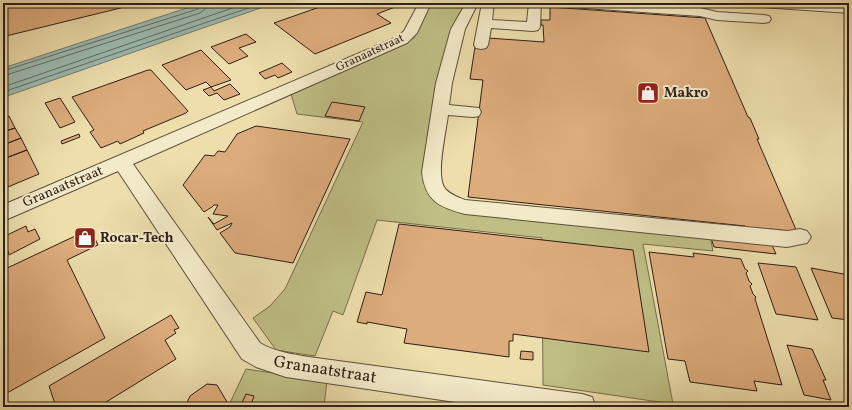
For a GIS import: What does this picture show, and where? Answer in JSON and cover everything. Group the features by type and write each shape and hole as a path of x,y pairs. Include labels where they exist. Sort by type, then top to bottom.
{"street":[{"name":"Granaatstraat","path":"3,213 402,40 410,34 425,3"},
{"path":"472,3 458,29 444,83 431,172 432,185 442,198 454,204 465,206 786,239 800,237"},
{"path":"488,3 503,30"},
{"path":"481,45 503,30 533,33 535,3"},
{"path":"570,3 700,12 717,16 764,19"},
{"path":"762,3 846,7"},
{"path":"440,109 473,112"},
{"name":"Granaatstraat","path":"122,162 251,351 263,360 302,368 582,407"}],"green space":[{"path":"430,3 466,3 458,20 435,201 710,236 713,251 643,244 673,404 543,385 542,238 377,220 343,315 333,311 315,356 276,350 253,318 270,306 285,289 363,122 297,114 291,94 414,38"},
{"path":"246,369 327,381 324,407 228,407"}],"water":[{"path":"202,3 275,3 10,95 3,96 3,68"}],"building":[{"path":"3,3 141,3 6,36 3,23"},
{"path":"331,3 388,3 395,7 377,14 391,23 315,54 274,23"},
{"path":"550,7 705,18 748,117 750,118 759,139 757,139 797,232 769,229 770,232 746,229 745,226 468,197 483,80 470,79 475,47 487,48 488,38 544,42 543,25 541,25 541,20 550,20"},
{"path":"246,34 256,42 239,48 248,56 229,64 211,47"},
{"path":"201,50 231,80 211,87 206,82 186,90 162,65"},
{"path":"282,63 292,72 278,78 275,75 265,79 259,73"},
{"path":"151,70 188,111 143,131 144,133 120,144 118,141 101,148 90,132 94,130 72,97"},
{"path":"230,84 240,94 224,100 217,93 209,96 203,90 211,87 214,91"},
{"path":"60,98 75,122 60,128 45,103"},
{"path":"332,102 365,107 359,121 325,116"},
{"path":"9,116 15,128 3,132 3,118"},
{"path":"256,126 350,139 293,263 235,253 220,233 230,227 232,223 217,230 208,217 214,224 228,216 213,214 218,205 214,205 204,212 183,185 205,155 214,156 218,151 225,152 237,134"},
{"path":"15,128 21,138 3,145 3,132"},
{"path":"79,134 80,137 62,144 61,141"},
{"path":"21,138 27,150 3,159 3,145"},
{"path":"27,150 39,174 3,189 3,159"},
{"path":"399,224 633,250 649,352 513,334 513,341 509,341 509,357 404,343 407,329 367,322 367,324 357,322 366,292 382,295"},
{"path":"26,226 28,232 35,229 40,239 9,255 7,248 3,250 3,237"},
{"path":"90,229 98,245 67,260 105,338 7,393 3,381 3,270"},
{"path":"711,238 772,245 776,254 714,247"},
{"path":"649,252 694,257 693,253 741,259 745,269 748,271 746,273 752,284 750,286 756,297 755,299 782,385 754,381 757,391 690,382 685,361 668,359"},
{"path":"758,263 796,267 818,320 776,314"},
{"path":"811,268 849,275 849,320 832,318"},
{"path":"171,315 179,328 174,330 176,333 165,340 176,359 98,407 56,407 49,386"},
{"path":"787,345 812,349 826,380 823,380 831,400 804,395"},
{"path":"521,351 533,352 533,360 520,359"},
{"path":"207,384 217,385 227,402 225,407 185,407 190,396"},
{"path":"246,394 254,396 250,407 240,407"}],"place":[{"name":"Makro","path":"648,93"},
{"name":"Rocar-Tech","path":"85,238"}]}
